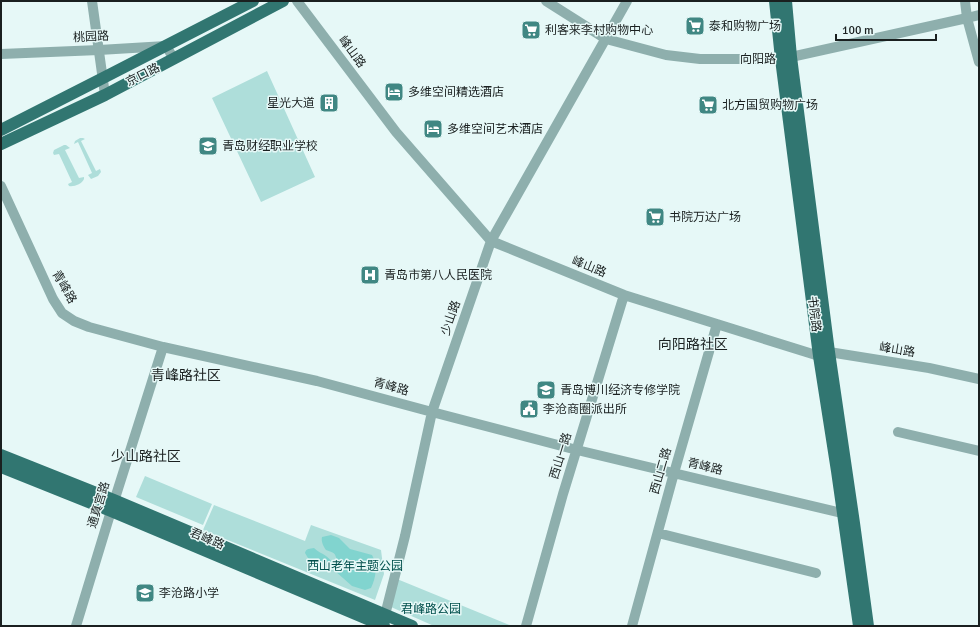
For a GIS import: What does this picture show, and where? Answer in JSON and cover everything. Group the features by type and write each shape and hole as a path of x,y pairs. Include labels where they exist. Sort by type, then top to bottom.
{"main road":[{"name":"京口路","path":"1,130 253,1"},
{"name":"京口路","path":"1,144 105,95 283,1"},
{"name":"书院路","path":"775,1 786,58 824,354 837,471 848,515 868,626"},
{"name":"书院路","path":"786,1 786,58"},
{"name":"君峰路","path":"1,455 112,505 384,622 412,626"},
{"name":"君峰路","path":"1,467 112,505"},
{"name":"书院路","path":"848,515 859,626"}],"street":[{"path":"92,1 105,95"},
{"name":"峰山路","path":"297,1 396,132 490,241 624,295 717,324 824,354 929,368 979,379"},
{"name":"向阳路","path":"546,1 606,39 666,55 700,59 786,58 974,16"},
{"name":"少山路","path":"384,622 432,412 490,241 627,1"},
{"path":"965,1 974,16 979,62"},
{"path":"166,46 174,59"},
{"name":"桃园路","path":"1,54 166,46"},
{"name":"青峰路","path":"1,186 53,299 62,313 89,328 163,347 317,381 576,450 848,515"},
{"name":"西山一路","path":"526,626 576,450 624,295"},
{"name":"西山二路","path":"632,626 717,324"},
{"name":"通真宫路","path":"76,626 112,505 163,347"},
{"path":"898,432 979,451"},
{"path":"658,532 816,573"}],"green space":[{"path":"267,71 315,177 261,202 212,98"},
{"path":"80,138 85,139 81,141 96,171 100,169 101,172 98,176 91,179 88,175 92,173 78,142 74,144 75,141"},
{"path":"64,145 70,148 65,150 79,178 84,177 80,184 75,186 69,186 68,184 72,182 59,154 54,155 53,153 54,150"},
{"path":"145,476 212,504 203,525 136,497"},
{"name":"西山老年主题公园","path":"214,505 305,541 311,525 381,550 384,574 375,600 203,530"},
{"name":"君峰路公园","path":"397,579 512,626 434,626 391,607"}],"shaded area":[{"path":"331,535 339,538 350,549 372,555 376,572 371,588 365,590 352,586 335,571 318,566 308,558 305,553 306,550 314,548 333,563 337,561 335,554 326,550 322,542 322,537"}],"place":[{"name":"泰和购物广场","path":"695,26"},
{"name":"利客来李村购物中心","path":"531,30"},
{"name":"多维空间精选酒店","path":"394,92"},
{"name":"星光大道","path":"329,103"},
{"name":"北方国贸购物广场","path":"708,105"},
{"name":"多维空间艺术酒店","path":"433,129"},
{"name":"青岛财经职业学校","path":"208,146"},
{"name":"书院万达广场","path":"655,217"},
{"name":"青岛市第八人民医院","path":"370,275"},
{"name":"青岛博川经济专修学院","path":"546,390"},
{"name":"李沧商圈派出所","path":"529,409"},
{"name":"李沧路小学","path":"145,593"}],"district":[{"name":"向阳路社区","path":"693,344"},
{"name":"青峰路社区","path":"186,375"},
{"name":"少山路社区","path":"146,456"}]}
